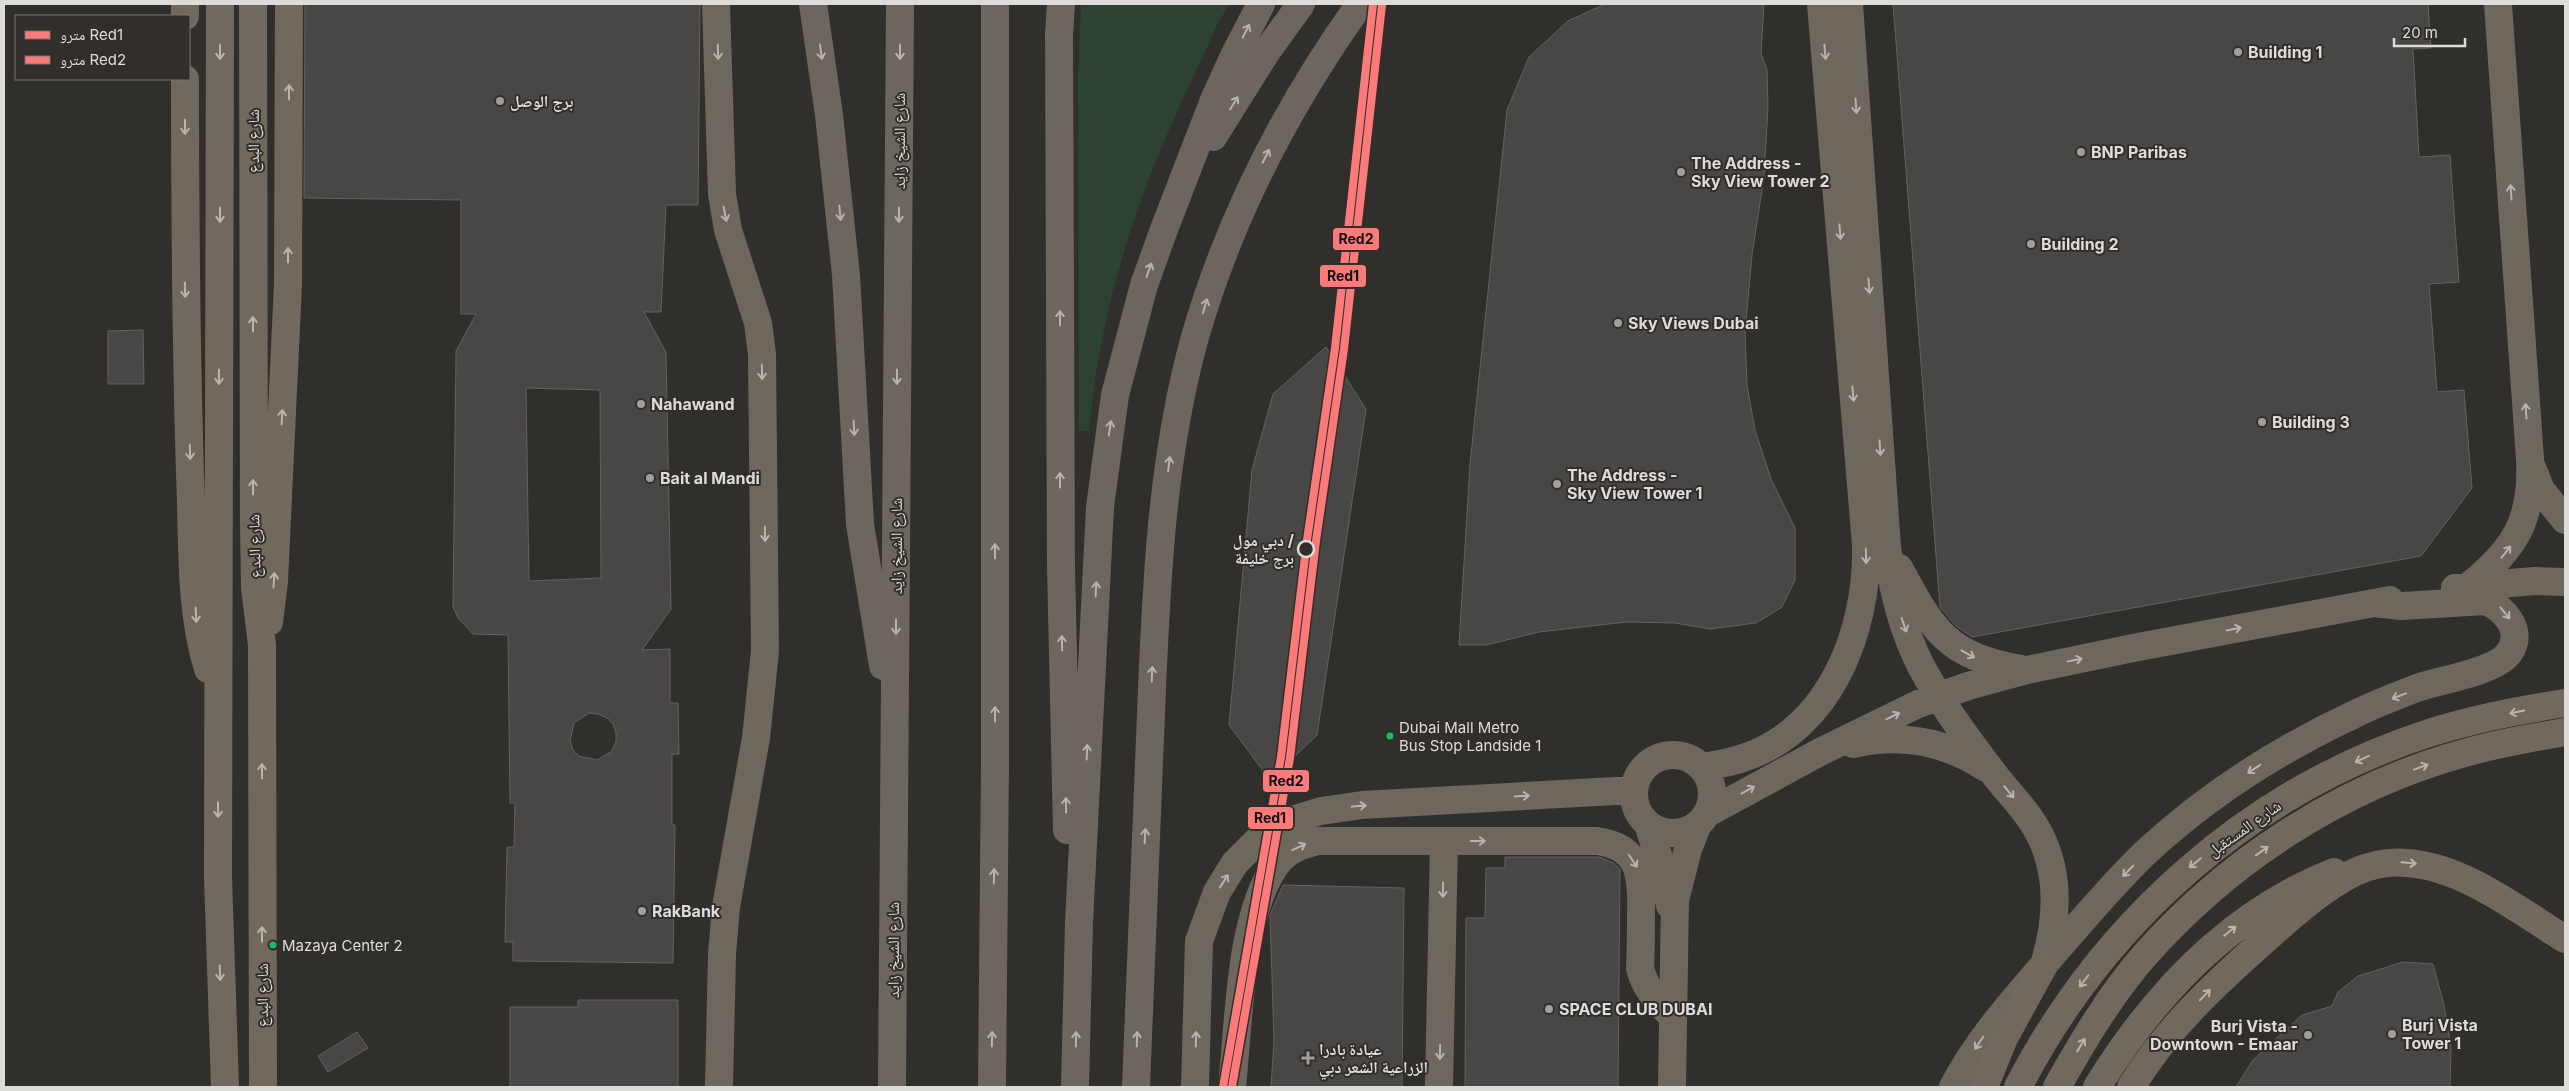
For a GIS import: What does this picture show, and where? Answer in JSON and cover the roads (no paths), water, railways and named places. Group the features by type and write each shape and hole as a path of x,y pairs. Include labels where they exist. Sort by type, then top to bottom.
{"highway":[{"path":"813,4 829,115 845,266 860,524 895,737"},
{"name":"شارع الشيخ زايد","path":"892,1087 900,4"},
{"path":"992,1087 995,764 994,4"},
{"path":"1061,4 1059,34 1060,568 1068,866 1072,902 1079,923"},
{"path":"1075,1087 1079,923 1100,507 1106,450 1128,339 1144,285 1182,190 1214,100 1234,56 1262,4"},
{"path":"1182,190 1250,78 1301,4"},
{"path":"1136,1087 1154,637 1170,454 1181,396 1195,339 1212,283 1233,227 1257,174 1284,121 1314,70 1360,4"}],"main road":[{"name":"شارع البدع","path":"220,4 218,877 225,1087"},
{"name":"شارع البدع","path":"253,4 254,522 255,588 262,644 263,1087"},
{"path":"262,644 269,623 274,581 288,284 289,4"},
{"path":"185,80 187,377 197,625 204,655 218,691"},
{"name":"شارع المستقبل","path":"2018,1087 2036,1053 2067,1004 2101,958 2139,915 2181,875 2225,839 2273,806 2323,778 2375,753 2429,733 2484,718 2565,703"},
{"name":"شارع المستقبل","path":"2057,1087 2111,998 2144,956 2202,898 2266,848 2341,802 2420,768 2503,744 2565,732"},
{"path":"2097,1087 2166,995 2207,951 2254,913 2306,883 2334,872 2408,863 2447,872 2473,884 2565,939"},
{"path":"2131,1087 2179,1022 2226,972 2298,911 2346,878 2374,866"},
{"path":"1984,1087 2004,1038 2044,965"}],"street":[{"path":"716,4 722,194 728,230 758,323 762,354 766,607 762,694 726,907 722,954 719,1087"},
{"path":"1702,767 1743,758 1757,752 1783,738 1800,724 1829,690 1839,671 1861,609 1866,566 1866,545 1821,4"},
{"path":"1849,4 1887,547 1895,595 1902,619 1922,667 1991,771 2032,822 2043,844 2051,867 2055,892 2055,916 2044,965"},
{"path":"1852,40 1863,4"},
{"path":"2470,585 2502,557 2521,527 2530,494 2530,459 2498,4"},
{"path":"1837,193 1860,160"},
{"path":"2530,459 2541,490 2565,520"},
{"path":"1887,547 1916,600 1940,633 1969,655 1990,664 2027,670"},
{"path":"1672,1087 1673,926 1680,874 1702,819 1712,799 1710,782 1702,767 1692,759 1680,755 1667,755 1654,759 1644,767 1637,778 1634,790 1635,803 1640,815 1648,824 1660,830 1673,833 1686,830 1702,819 1820,752 1918,704 2027,670 2470,585 2534,581 2565,582"},
{"path":"1953,1087 1987,1032 2044,965 2144,855 2196,810 2235,781 2297,743 2356,713 2419,688 2486,668 2509,653 2514,640 2513,627 2508,615 2498,606 2485,601 2402,606 2373,603"},
{"path":"1820,752 1871,740 1896,738 1922,740 1947,747 1970,757 1991,771"},
{"path":"1195,1087 1199,941 1217,892 1235,864 1259,839 1288,822 1321,811 1362,805 1634,790"},
{"path":"1648,824 1664,874 1673,926"},
{"path":"1232,1087 1246,944 1258,900 1276,864 1295,849 1318,841 1596,841 1609,843 1621,848 1630,856 1642,878 1640,968 1643,979 1648,990 1673,1017"},
{"path":"1439,1087 1444,841"}],"metro line":[{"name":"Red1","path":"1223,1087 1281,757 1307,540 1335,348 1373,4"},
{"name":"Red2","path":"1232,1087 1290,758 1316,541 1344,349 1382,5"}],"place":[{"name":"Building 1","path":"2238,52"},
{"name":"برج الوصل","path":"500,101"},
{"name":"BNP Paribas","path":"2081,152"},
{"name":"The Address - Sky View Tower 2","path":"1681,172"},
{"name":"Building 2","path":"2031,244"},
{"name":"Sky Views Dubai","path":"1618,323"},
{"name":"Nahawand","path":"641,404"},
{"name":"Building 3","path":"2262,422"},
{"name":"Bait al Mandi","path":"650,478"},
{"name":"The Address - Sky View Tower 1","path":"1557,484"},
{"name":"دبي مول / برج خليفة","path":"1306,549"},
{"name":"Dubai Mall Metro Bus Stop Landside 1","path":"1390,736"},
{"name":"RakBank","path":"642,911"},
{"name":"Mazaya Center 2","path":"273,945"},
{"name":"SPACE CLUB DUBAI","path":"1549,1009"},
{"name":"Burj Vista Tower 1","path":"2392,1034"},
{"name":"Burj Vista - Downtown - Emaar","path":"2308,1035"},
{"name":"عيادة بادرا الزراعية الشعر دبي","path":"1308,1058"}]}
